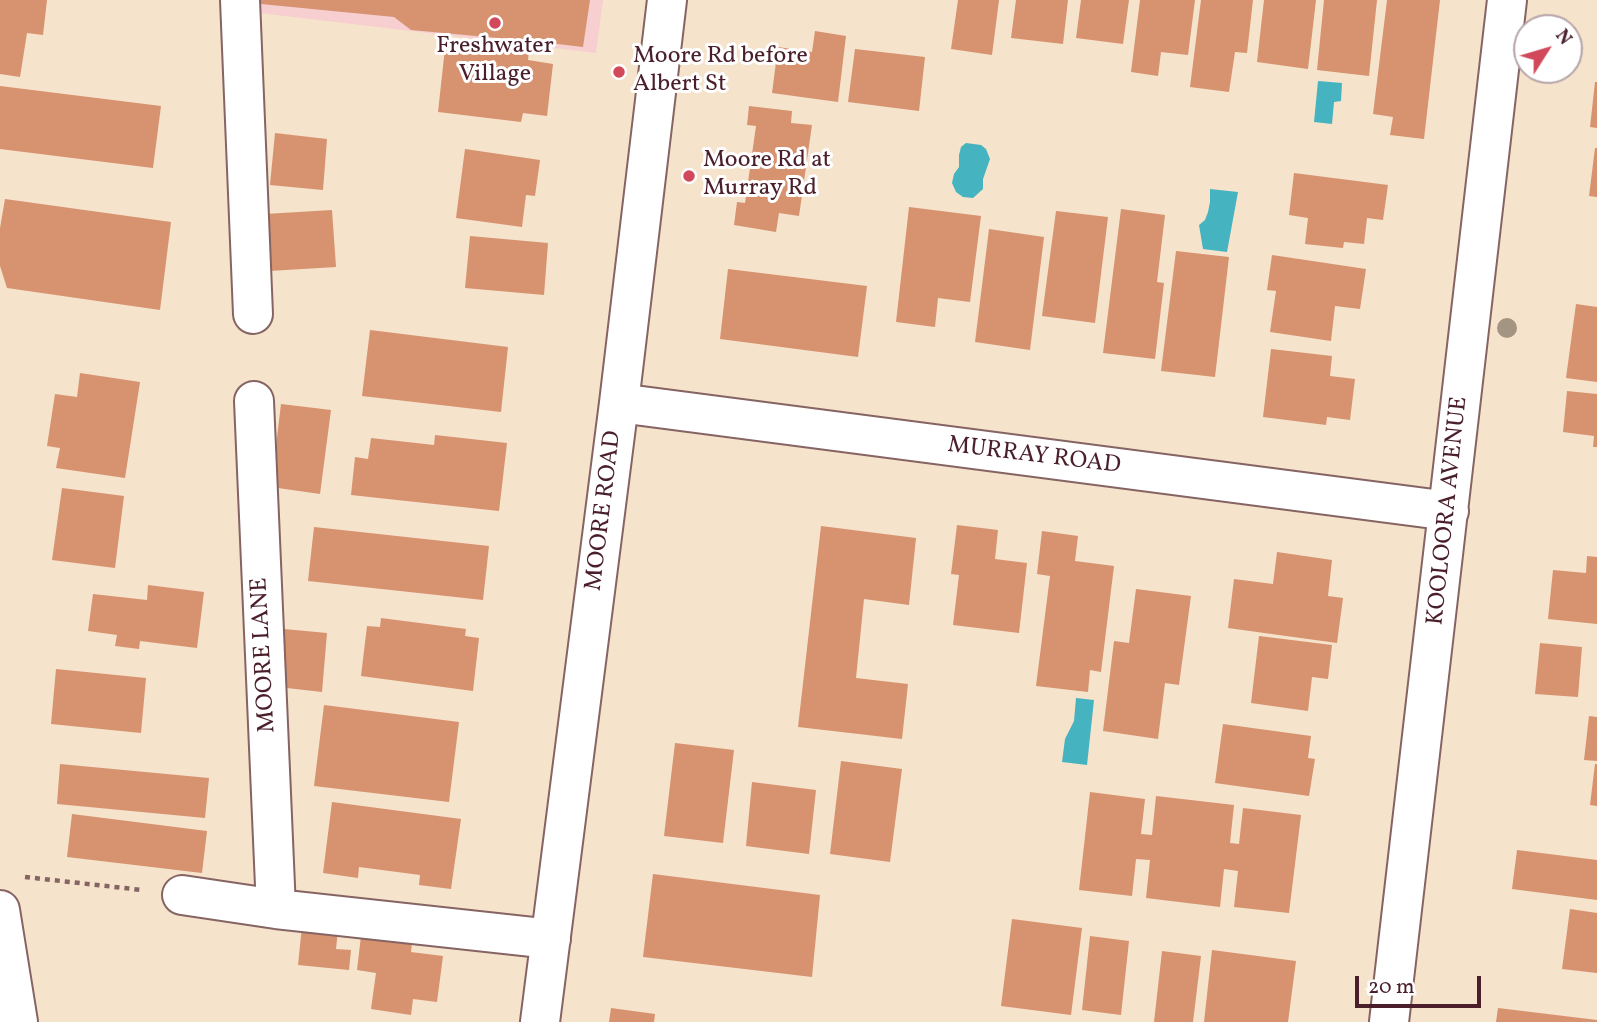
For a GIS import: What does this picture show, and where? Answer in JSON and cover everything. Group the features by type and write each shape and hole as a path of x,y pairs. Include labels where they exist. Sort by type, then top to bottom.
{"street":[{"path":"240,0 253,314"},
{"name":"MOORE ROAD","path":"540,1022 667,0"},
{"name":"KOOLOORA AVENUE","path":"1389,1022 1507,0"},
{"name":"MOORE LANE","path":"254,401 276,909"},
{"name":"MURRAY ROAD","path":"619,403 1449,511"},
{"path":"7,892 18,1022"},
{"path":"182,895 276,909 551,939"}],"path":[{"path":"7,892 182,895"}],"shaded area":[{"name":"Freshwater Village","path":"251,0 603,0 596,53 251,12"}],"water":[{"path":"1318,81 1342,83 1341,101 1334,102 1332,124 1314,122"},
{"path":"966,143 981,145 990,159 983,179 983,189 973,198 963,197 956,192 952,183 959,167 961,147"},
{"path":"1210,189 1238,192 1227,252 1203,249 1199,225 1208,212"},
{"path":"1076,698 1094,700 1087,765 1062,762 1065,739 1074,721"}],"building":[{"path":"0,0 47,0 43,35 27,33 20,77 0,74"},
{"name":"Freshwater Village","path":"261,0 590,0 583,47 411,30 394,17 261,4"},
{"path":"958,0 999,0 992,55 951,49"},
{"path":"1016,0 1068,0 1063,44 1011,38"},
{"path":"1081,0 1129,0 1123,44 1076,38"},
{"path":"1140,0 1195,0 1188,55 1161,52 1158,76 1131,72"},
{"path":"1201,0 1253,0 1247,53 1235,52 1229,92 1190,87"},
{"path":"1264,0 1316,0 1308,69 1257,62"},
{"path":"1324,0 1377,0 1369,76 1317,70"},
{"path":"1387,0 1440,0 1424,139 1390,135 1393,117 1373,114"},
{"path":"815,31 846,36 838,102 772,93 778,47 812,52"},
{"path":"446,39 529,50 528,60 553,64 547,116 523,113 521,122 438,112"},
{"path":"855,49 925,57 919,111 848,102"},
{"path":"1597,82 1597,128 1590,127"},
{"path":"0,86 161,106 153,168 0,149"},
{"path":"749,106 792,111 791,123 812,125 799,216 779,213 776,232 734,225 737,202 745,203 756,126 747,125"},
{"path":"275,133 327,139 323,190 270,185"},
{"path":"1597,148 1597,197 1589,196"},
{"path":"465,149 540,160 535,196 526,195 522,227 456,218"},
{"path":"1294,173 1388,185 1383,220 1367,218 1364,244 1344,242 1343,248 1305,244 1308,218 1289,215"},
{"path":"5,199 171,222 160,310 7,288 0,266 0,228"},
{"path":"909,207 981,216 970,302 938,298 935,327 896,322"},
{"path":"1121,209 1165,215 1157,282 1164,283 1155,359 1103,353"},
{"path":"332,210 336,267 269,271 265,214"},
{"path":"1056,211 1108,217 1095,323 1042,316"},
{"path":"989,229 1044,237 1030,350 975,342"},
{"path":"470,236 548,243 544,295 465,288"},
{"path":"1176,251 1229,257 1215,377 1161,371"},
{"path":"1272,255 1366,269 1360,309 1335,306 1331,341 1270,332 1276,291 1267,290"},
{"path":"728,269 867,286 858,357 720,339"},
{"path":"1576,304 1597,307 1597,382 1566,378"},
{"path":"370,330 508,347 501,412 362,396"},
{"path":"1271,349 1332,356 1330,376 1355,379 1350,420 1327,417 1326,425 1263,417"},
{"path":"80,373 140,382 125,478 56,468 60,448 47,446 55,394 77,397"},
{"path":"1567,391 1597,394 1597,447 1593,447 1594,436 1563,432"},
{"path":"281,404 331,410 320,494 271,487"},
{"path":"435,435 507,443 499,511 351,495 355,457 368,459 371,438 434,445"},
{"path":"62,488 124,496 115,568 52,560"},
{"path":"957,525 998,530 995,559 1027,563 1019,633 953,625 959,575 951,574"},
{"path":"821,526 916,538 909,605 864,599 856,678 908,684 902,739 798,727"},
{"path":"314,527 489,546 483,600 308,581"},
{"path":"1042,531 1078,536 1075,561 1114,566 1101,672 1090,670 1088,692 1036,686 1050,576 1037,574"},
{"path":"1277,552 1332,560 1328,596 1343,598 1337,643 1228,628 1234,579 1273,584"},
{"path":"1587,556 1597,557 1597,624 1548,619 1553,570 1586,573"},
{"path":"148,585 204,592 197,648 140,641 139,649 115,646 117,635 88,631 93,594 147,600"},
{"path":"1136,589 1191,596 1179,685 1165,683 1158,739 1103,731 1114,641 1129,643"},
{"path":"381,618 466,629 465,636 479,638 473,691 361,676 367,626 380,627"},
{"path":"284,629 327,633 322,692 278,687"},
{"path":"1259,636 1332,645 1328,679 1312,677 1308,711 1251,703"},
{"path":"1540,643 1582,647 1578,697 1535,694"},
{"path":"56,669 146,678 141,733 51,724"},
{"path":"324,705 459,722 449,802 314,786"},
{"path":"1589,716 1597,717 1597,761 1584,760"},
{"path":"1223,724 1311,736 1308,758 1315,759 1309,796 1215,783"},
{"path":"675,743 734,750 723,843 664,836"},
{"path":"841,761 902,769 890,862 830,854"},
{"path":"60,764 209,778 205,818 57,804"},
{"path":"1597,764 1597,806 1590,805"},
{"path":"752,782 816,790 809,854 746,846"},
{"path":"1090,792 1145,799 1141,834 1152,835 1156,796 1234,805 1230,843 1239,844 1243,808 1301,815 1289,913 1234,907 1238,871 1224,869 1220,907 1146,898 1150,860 1136,859 1132,896 1079,890"},
{"path":"332,802 461,819 451,889 419,885 420,875 359,867 358,878 323,873"},
{"path":"72,814 207,831 202,873 67,857"},
{"path":"1517,850 1597,860 1597,900 1512,889"},
{"path":"653,874 820,895 812,977 643,957"},
{"path":"1570,909 1597,913 1597,973 1562,969"},
{"path":"1012,919 1082,928 1071,1015 1001,1006"},
{"path":"302,926 338,930 336,949 351,950 349,970 298,965"},
{"path":"361,936 412,943 411,952 443,956 437,1002 413,999 411,1015 371,1009 376,973 357,970"},
{"path":"1090,936 1129,941 1121,1015 1082,1010"},
{"path":"1212,950 1296,961 1288,1022 1204,1022"},
{"path":"1162,951 1201,956 1193,1022 1154,1022"},
{"path":"611,1008 655,1014 654,1022 609,1022"},
{"path":"1498,1008 1597,1020 1597,1022 1496,1022"}],"place":[{"name":"Freshwater Village","path":"495,23"},
{"name":"Moore Rd before Albert St","path":"619,72"},
{"name":"Moore Rd at Murray Rd","path":"689,176"}]}
